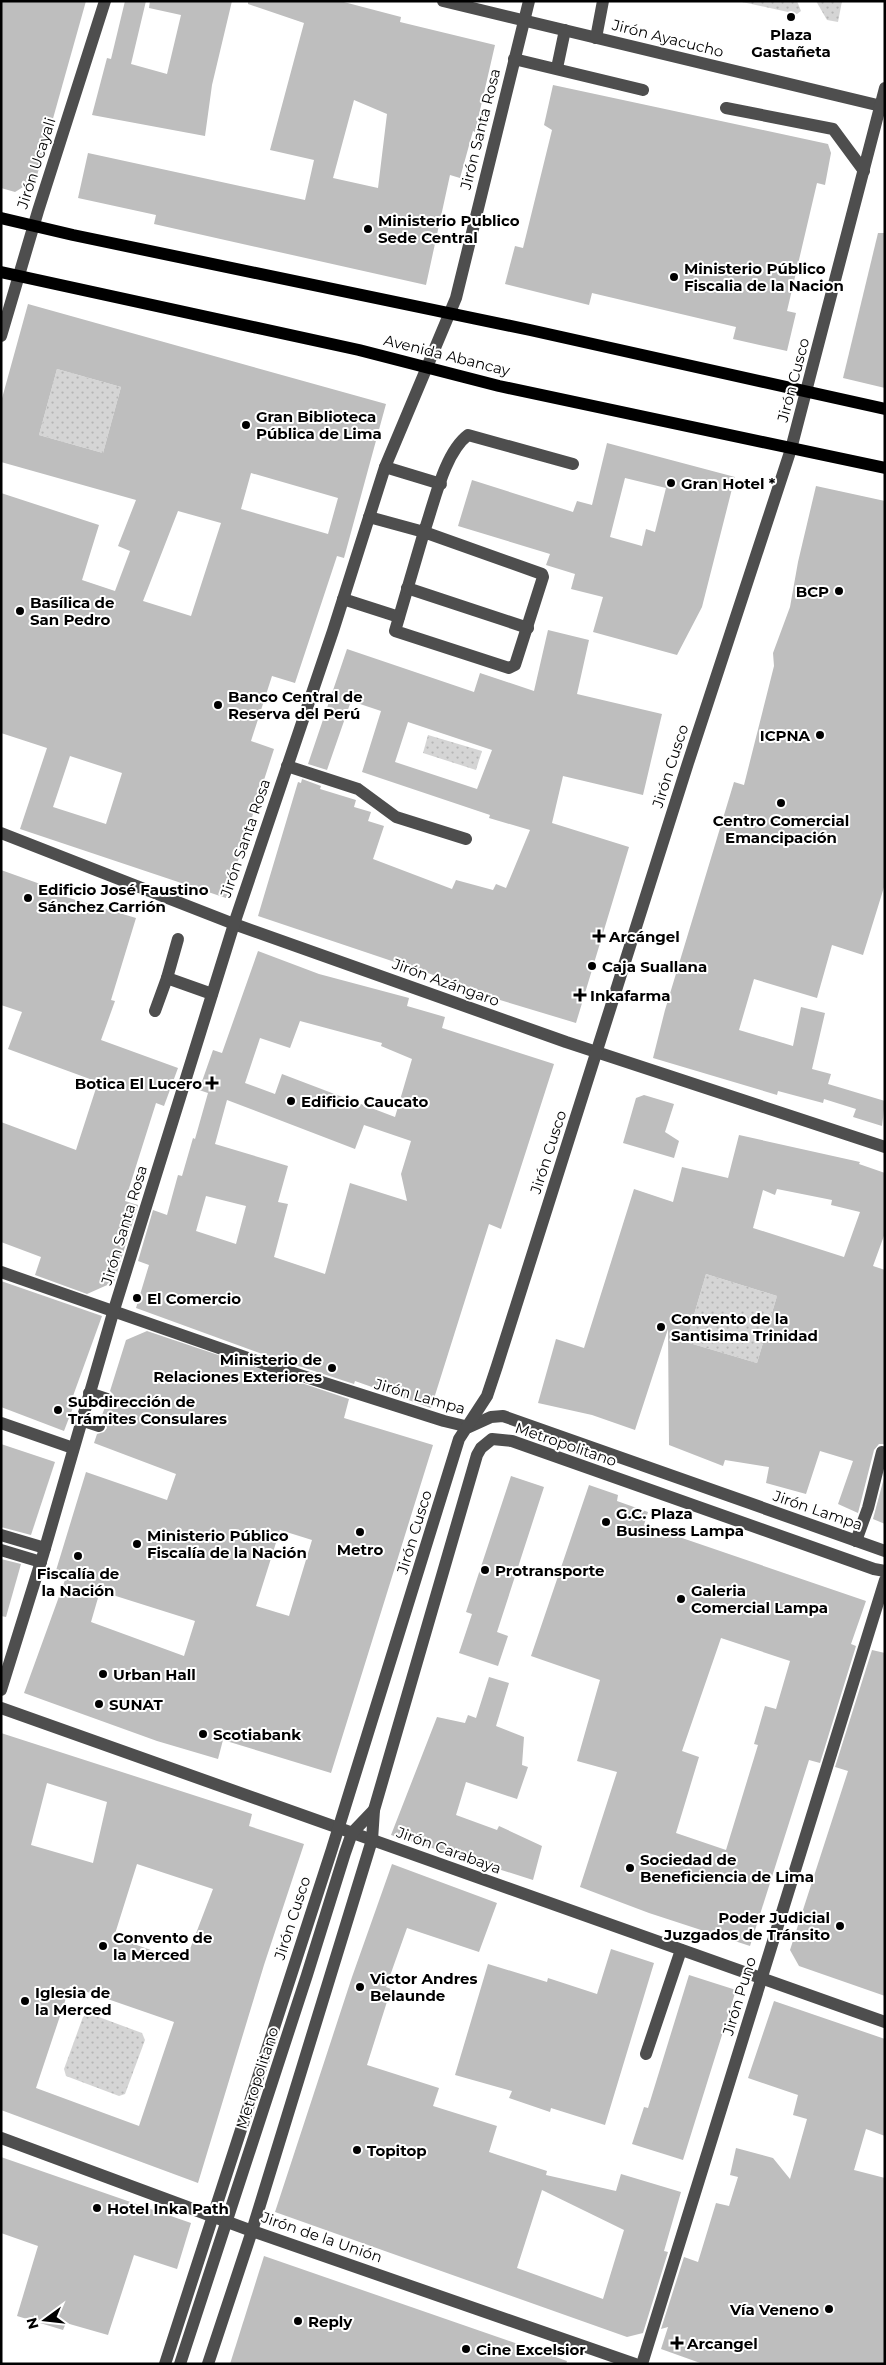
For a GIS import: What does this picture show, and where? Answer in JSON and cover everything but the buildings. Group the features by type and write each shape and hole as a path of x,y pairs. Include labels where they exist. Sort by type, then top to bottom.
{"main road":[{"path":"1,218 885,409"},
{"name":"Avenida Abancay","path":"1,272 342,346 499,386 885,468"}],"street":[{"name":"Jirón Ucayali","path":"1,336 104,1"},
{"name":"Jirón Ayacucho","path":"443,1 523,22 565,30 882,106"},
{"name":"Jirón Santa Rosa","path":"1,1690 43,1555 113,1313 234,924 385,467 456,298 529,1"},
{"path":"596,38 603,1"},
{"path":"557,68 565,30"},
{"path":"514,59 643,90"},
{"name":"Jirón Cusco","path":"165,2364 338,1828 459,1439 469,1427 487,1396 598,1053 688,762 791,449 882,106 885,88"},
{"path":"726,108 833,129 864,172"},
{"path":"369,517 424,532 542,574 543,577 515,666 509,668 395,631 424,532 455,448 468,435 573,464"},
{"path":"385,467 441,484"},
{"path":"407,588 528,628"},
{"path":"342,599 398,617"},
{"path":"287,766 358,789 396,817 466,839"},
{"name":"Jirón Azángaro","path":"1,833 234,924 598,1053 885,1148"},
{"path":"155,1011 178,940"},
{"path":"167,978 212,994"},
{"name":"Jirón Lampa","path":"1,1272 263,1370 469,1427 491,1417 503,1416 885,1551"},
{"path":"89,1393 107,1399"},
{"path":"81,1420 99,1426"},
{"path":"1,1422 73,1448"},
{"name":"Metropolitano","path":"208,2364 252,2231 372,1840 374,1810 477,1455 481,1448 492,1439 512,1441 874,1569 885,1571"},
{"path":"856,1541 868,1508 882,1452"},
{"path":"1,1535 43,1555"},
{"path":"1,1542 43,1555"},
{"path":"1,1550 43,1555"},
{"name":"Jirón Puno","path":"642,2364 885,1580"},
{"name":"Jirón Carabaya","path":"1,1708 885,2022"},
{"name":"Metropolitano","path":"180,2364 352,1832 374,1810"},
{"path":"646,2054 681,1950"},
{"name":"Jirón de la Unión","path":"1,2138 227,2220 252,2231 634,2364"}],"shaded area":[{"path":"797,1 801,11 797,14 742,2"},
{"path":"816,1 842,1 838,22 827,20"},
{"path":"57,369 121,387 103,453 39,435"},
{"path":"428,735 482,751 476,770 423,753"},
{"path":"706,1274 777,1296 757,1363 686,1342"},
{"path":"88,2013 142,2033 145,2040 125,2094 119,2096 66,2076 64,2069 83,2017"}],"place":[{"name":"Plaza Gastañeta","path":"791,17"},
{"name":"Ministerio Publico Sede Central","path":"368,229"},
{"name":"Ministerio Público Fiscalia de la Nacion","path":"674,277"},
{"name":"Gran Biblioteca Pública de Lima","path":"246,425"},
{"name":"Gran Hotel *","path":"671,483"},
{"name":"BCP","path":"839,591"},
{"name":"Basílica de San Pedro","path":"20,611"},
{"name":"Banco Central de Reserva del Perú","path":"218,705"},
{"name":"ICPNA","path":"820,735"},
{"name":"Centro Comercial Emancipación","path":"781,803"},
{"name":"Edificio José Faustino Sánchez Carrión","path":"28,898"},
{"name":"Arcángel","path":"599,936"},
{"name":"Caja Suallana","path":"592,966"},
{"name":"Inkafarma","path":"580,995"},
{"name":"Botica El Lucero","path":"212,1083"},
{"name":"Edificio Caucato","path":"291,1101"},
{"name":"El Comercio","path":"137,1298"},
{"name":"Convento de la Santisima Trinidad","path":"661,1327"},
{"name":"Ministerio de Relaciones Exteriores","path":"332,1368"},
{"name":"Subdirección de Trámites Consulares","path":"58,1410"},
{"name":"G.C. Plaza Business Lampa","path":"606,1522"},
{"name":"Metro","path":"360,1532"},
{"name":"Ministerio Público Fiscalía de la Nación","path":"137,1544"},
{"name":"Fiscalía de la Nación","path":"78,1556"},
{"name":"Protransporte","path":"485,1570"},
{"name":"Galeria Comercial Lampa","path":"681,1599"},
{"name":"Urban Hall","path":"103,1674"},
{"name":"SUNAT","path":"99,1704"},
{"name":"Scotiabank","path":"203,1734"},
{"name":"Sociedad de Beneficiencia de Lima","path":"630,1868"},
{"name":"Poder Judicial Juzgados de Tránsito","path":"840,1926"},
{"name":"Convento de la Merced","path":"103,1946"},
{"name":"Victor Andres Belaunde","path":"360,1987"},
{"name":"Iglesia de la Merced","path":"25,2001"},
{"name":"Topitop","path":"357,2150"},
{"name":"Hotel Inka Path","path":"97,2208"},
{"name":"Vía Veneno","path":"829,2309"},
{"name":"Reply","path":"298,2321"},
{"name":"Arcangel","path":"677,2343"},
{"name":"Cine Excelsior","path":"466,2349"}]}
